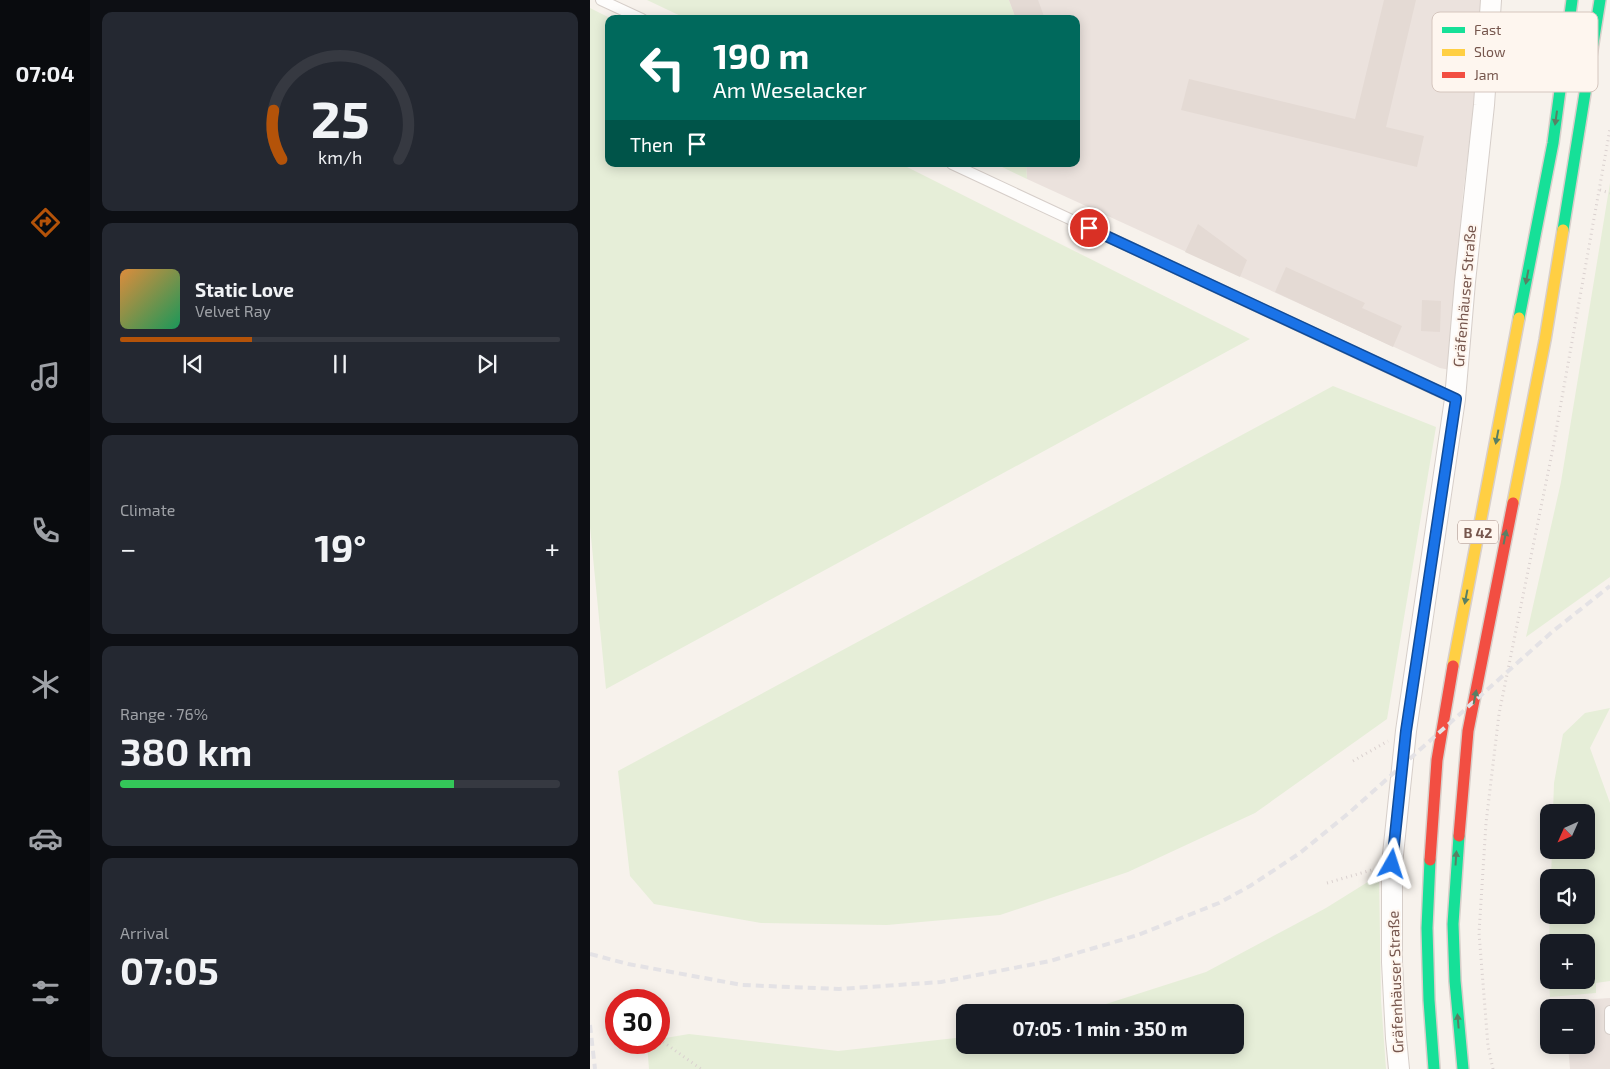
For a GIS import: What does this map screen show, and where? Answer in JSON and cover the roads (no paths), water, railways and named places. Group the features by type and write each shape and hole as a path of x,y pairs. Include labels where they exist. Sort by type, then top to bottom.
{"main road":[{"name":"B 42","path":"1598,12 1600,0"},
{"name":"B 42","path":"1434,1069 1429,1000 1427,928 1430,852 1437,760 1457,644 1553,143 1560,92"},
{"name":"B 42","path":"1463,1069 1455,980 1453,924 1461,800 1468,731 1545,340 1585,92"}],"street":[{"name":"Gräfenhäuser Straße","path":"1399,1069 1392,962 1392,864 1406,731 1456,399 1465,282 1485,92"}],"lane":[{"path":"601,0 633,15"},
{"path":"959,167 1456,399"},
{"path":"1610,1011 1610,1029"}],"railway":[{"path":"590,954 628,964 742,985 839,989 941,982 1050,961 1138,935 1219,903 1250,886 1300,853 1350,812 1552,632 1610,586"},
{"path":"590,1025 595,1069"}]}
